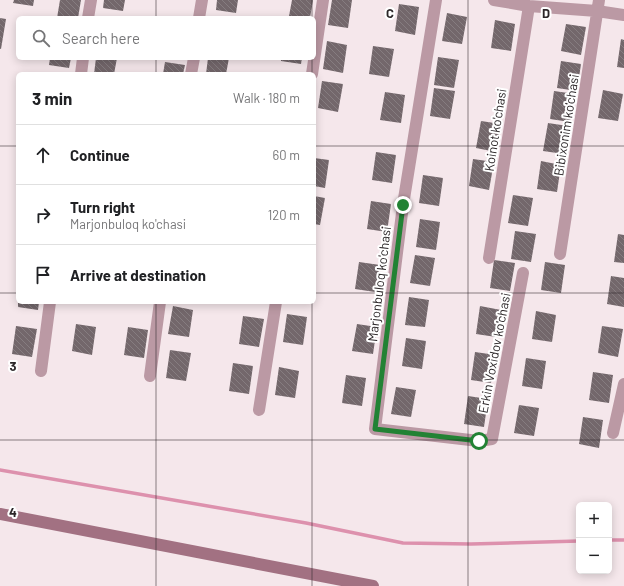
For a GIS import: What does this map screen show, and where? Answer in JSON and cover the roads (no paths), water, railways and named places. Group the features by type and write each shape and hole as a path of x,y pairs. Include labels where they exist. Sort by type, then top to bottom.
{"main road":[{"path":"0,514 373,586"}],"street":[{"path":"88,16 91,0"},
{"path":"199,16 202,0"},
{"path":"316,47 323,0"},
{"name":"Marjonbuloq ko'chasi","path":"436,0 403,205 375,429 479,441 492,439"},
{"path":"494,0 529,6 598,6 624,15"},
{"name":"Koinot ko'chasi","path":"489,258 529,6"},
{"name":"Bibixonim ko'chasi","path":"560,254 598,6"},
{"path":"81,72 83,60"},
{"path":"191,72 194,60"},
{"path":"312,72 314,60"},
{"name":"Erkin Voxidov ko'chasi","path":"492,439 523,273"},
{"path":"41,371 50,304"},
{"path":"150,376 160,304"},
{"path":"259,410 276,304"},
{"path":"613,433 624,384"}],"waterway":[{"path":"0,470 306,523 403,543 471,544 576,541"},
{"path":"612,540 624,540"}]}
